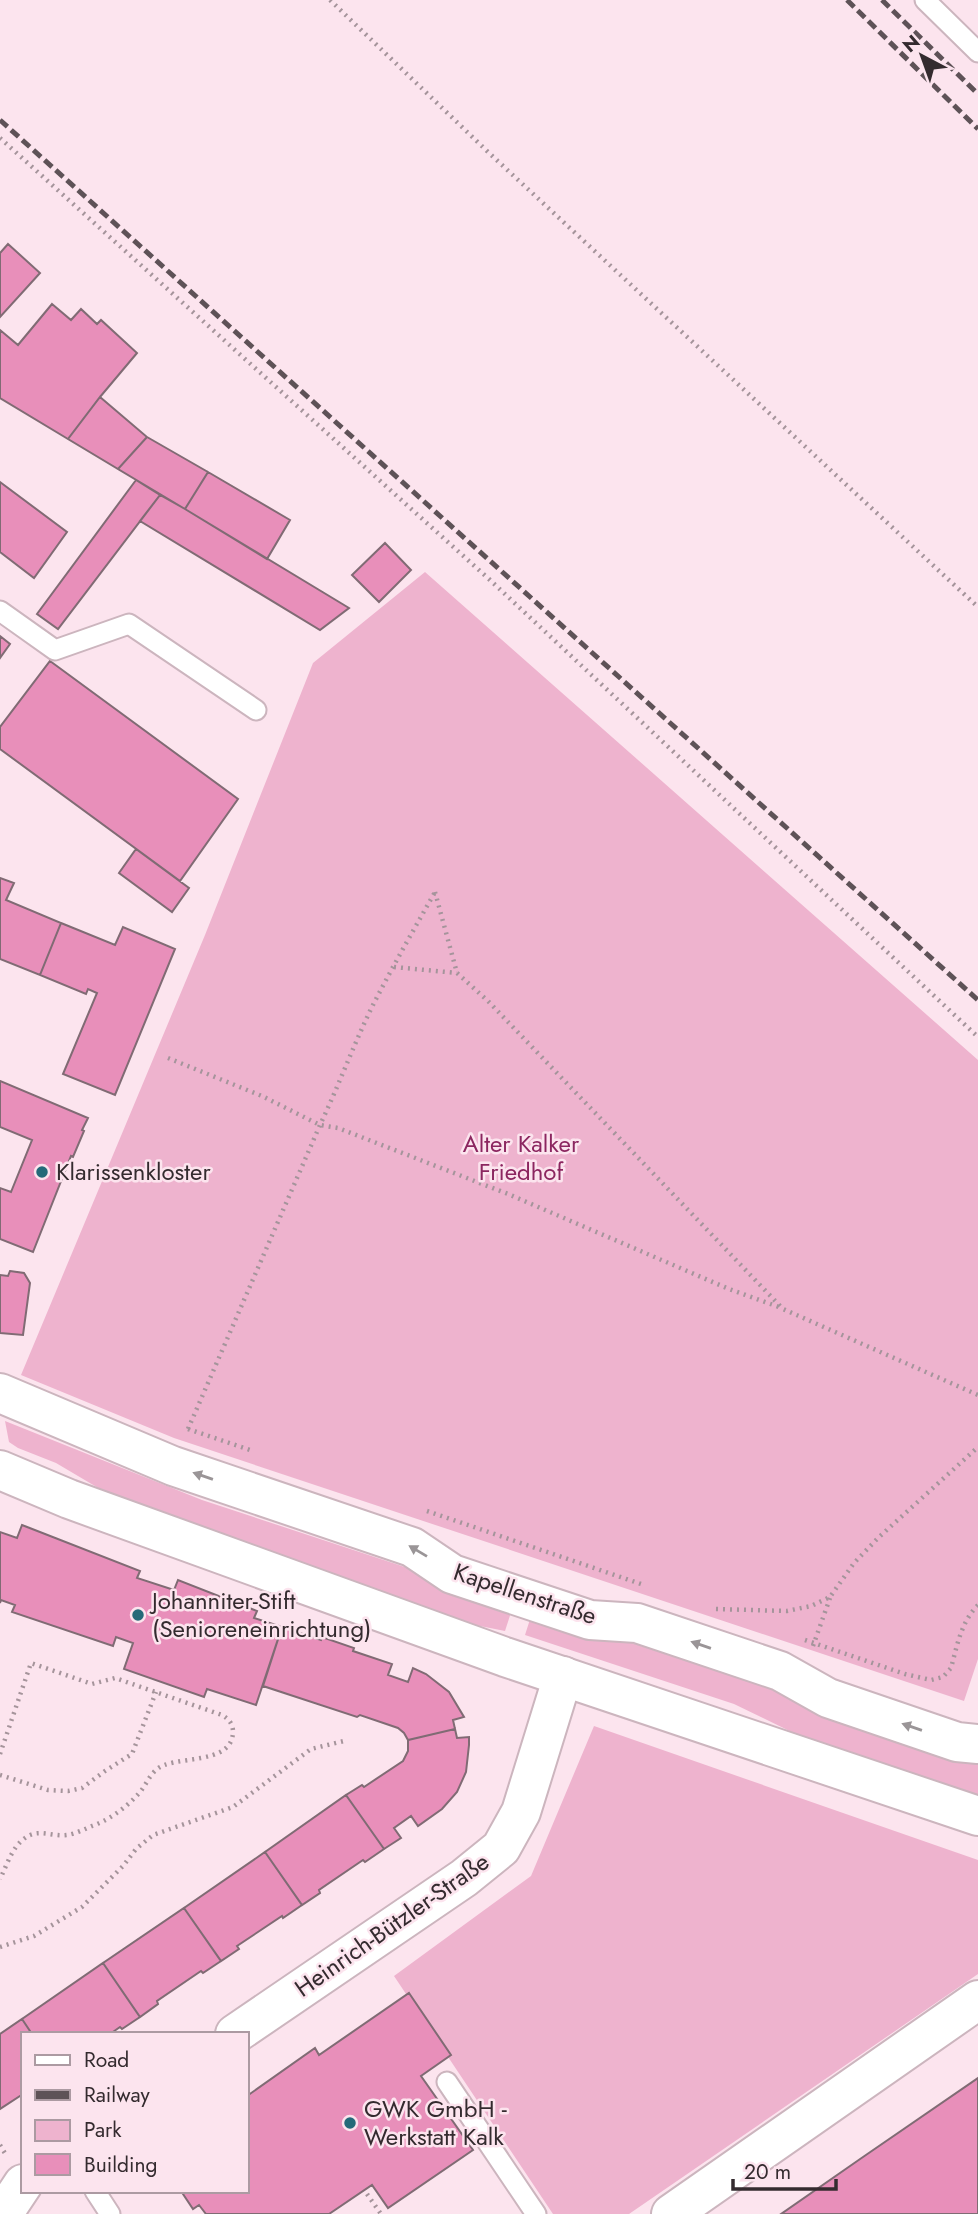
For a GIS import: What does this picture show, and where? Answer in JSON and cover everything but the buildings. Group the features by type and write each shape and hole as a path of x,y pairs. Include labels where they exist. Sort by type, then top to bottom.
{"street":[{"name":"Kapellenstraße","path":"1,1397 173,1466 412,1547 452,1574 590,1619 637,1623 780,1671 828,1698 957,1742 978,1744"},
{"path":"0,1470 82,1503 563,1676 978,1816"},
{"name":"Heinrich-Bützler-Straße","path":"238,2032 464,1878 501,1848 521,1812 563,1676"},
{"path":"671,2214 978,2000"},
{"path":"3,2214 21,2187"}],"lane":[{"path":"925,0 978,52"},
{"path":"0,611 55,650 129,624 256,710"},
{"path":"447,2082 536,2214"},
{"path":"96,2193 110,2214"}],"path":[{"path":"330,0 488,152 978,607"},
{"path":"0,138 490,580 978,1037"},
{"path":"173,1466 339,1086 346,1062 435,892 457,973 488,1001 783,1308"},
{"path":"394,967 457,973"},
{"path":"168,1058 262,1096 320,1125 338,1128 508,1194 717,1284 783,1308 978,1395"},
{"path":"188,1429 254,1451"},
{"path":"799,1682 830,1597 854,1563 978,1447"},
{"path":"424,1510 646,1586"},
{"path":"737,1617 712,1608 787,1611 811,1606 830,1597"},
{"path":"801,1639 905,1674 937,1680 948,1674 964,1625 978,1605"},
{"path":"0,1754 31,1663 92,1684 115,1678 222,1715 233,1729 232,1738 225,1747 208,1757 167,1763 157,1768 129,1804 97,1825 66,1835 33,1833 24,1838 16,1846 0,1879"},
{"path":"0,1775 48,1790 68,1791 82,1788 132,1754 156,1692"},
{"path":"0,1947 34,1936 82,1906 136,1849 153,1835 233,1807 311,1749 344,1741"},
{"path":"367,2194 381,2214"}],"green space":[{"name":"Alter Kalker Friedhof","path":"425,572 978,1060 978,1659 964,1701 174,1438 21,1375 205,935 313,663"},
{"path":"5,1421 202,1500 514,1603 505,1631 445,1619 219,1541 100,1489 56,1463 18,1448 9,1442"},
{"path":"533,1610 978,1758 978,1797 808,1740 734,1704 525,1635"},
{"path":"594,1726 978,1860 978,1974 629,2214 553,2214 394,1976 531,1876"}],"railway":[{"path":"847,0 978,129"},
{"path":"882,0 978,94"},
{"path":"0,120 978,1000"}],"place":[{"name":"Klarissenkloster","path":"42,1172"},
{"name":"Johanniter-Stift (Senioreneinrichtung)","path":"138,1615"},
{"name":"GWK GmbH - Werkstatt Kalk","path":"350,2123"}]}
